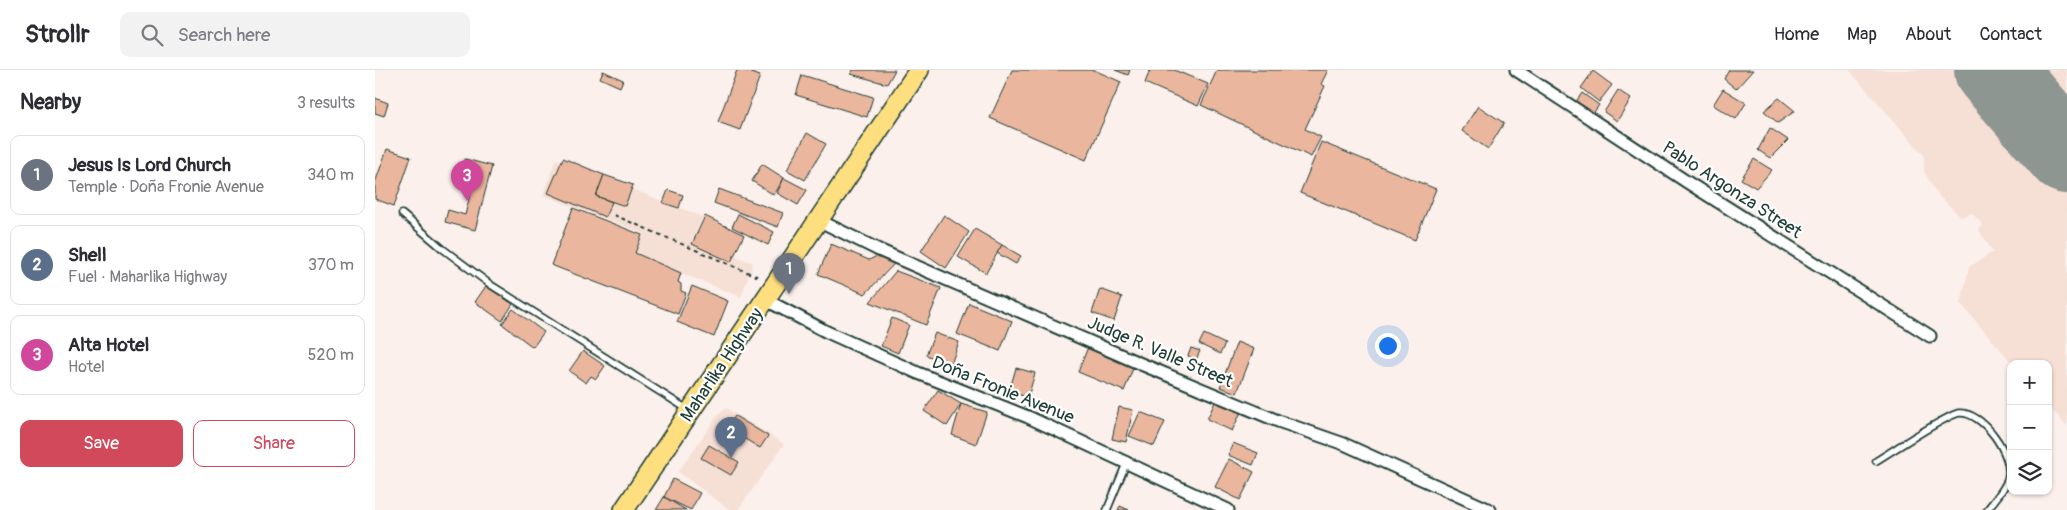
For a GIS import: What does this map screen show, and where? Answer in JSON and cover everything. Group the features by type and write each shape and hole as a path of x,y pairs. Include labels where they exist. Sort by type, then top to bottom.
{"highway":[{"name":"Maharlika Highway","path":"625,510 919,70"}],"street":[{"name":"Pablo Argonza Street","path":"1516,70 1687,182 1930,336"},
{"name":"Judge R. Valle Street","path":"818,220 881,251 1141,364 1279,422 1344,444 1491,510"},
{"name":"Doña Fronie Avenue","path":"770,292 827,332 918,374 1028,418 1228,510"}],"lane":[{"path":"403,214 491,285 691,411"},
{"path":"1876,461 1951,416 1966,413 1973,416 1991,431 2005,454 2009,467 2009,476 2006,484 1987,510"},
{"path":"1107,510 1126,464"}],"path":[{"path":"614,215 770,292"}],"shaded area":[{"path":"1849,70 2067,70 2067,426 2052,409 2052,360 2010,360 1961,304 1969,267 1993,252 1979,230 1983,225 1972,213 1961,217 1937,194 1924,172 1924,155"},
{"path":"556,159 703,217 691,243 731,260 733,255 753,263 741,297 634,254 643,233 543,195"},
{"path":"726,408 784,444 738,510 730,510 678,472 718,415"}],"building":[{"path":"737,70 743,70 760,76 740,130 718,122"},
{"path":"853,70 895,70 887,84 851,74"},
{"path":"1012,70 1094,70 1121,82 1086,160 990,118"},
{"path":"1115,70 1130,70 1128,75"},
{"path":"1150,70 1174,70 1208,84 1198,106 1145,83"},
{"path":"1217,70 1328,70 1321,84 1325,86 1305,129 1321,137 1311,157 1201,105"},
{"path":"1729,70 1753,70 1736,89 1724,79"},
{"path":"603,71 623,80 620,87 600,78"},
{"path":"1593,71 1612,85 1599,102 1581,88"},
{"path":"802,75 873,97 867,117 796,95"},
{"path":"1723,89 1746,103 1736,119 1713,105"},
{"path":"1618,90 1631,99 1617,121 1604,112"},
{"path":"1582,93 1599,105 1592,115 1575,103"},
{"path":"375,98 388,103 384,116 375,113"},
{"path":"1779,98 1795,111 1778,123 1764,111"},
{"path":"1478,106 1504,123 1488,149 1462,131"},
{"path":"1770,128 1788,140 1770,158 1758,150"},
{"path":"807,133 826,144 805,180 787,170"},
{"path":"1321,142 1436,189 1415,240 1300,193"},
{"path":"387,149 411,157 394,206 375,199 375,183"},
{"path":"563,158 604,175 596,196 612,202 605,217 548,193"},
{"path":"465,159 492,166 475,230 445,222 448,210 465,215 475,175 461,171"},
{"path":"1754,159 1772,170 1756,188 1741,179"},
{"path":"762,164 784,178 774,195 752,181"},
{"path":"604,175 633,185 625,206 596,196"},
{"path":"784,178 807,190 798,205 777,193"},
{"path":"719,189 783,213 778,227 714,203"},
{"path":"668,190 683,195 679,208 663,203"},
{"path":"573,208 642,235 635,253 681,273 678,282 681,284 681,291 686,293 678,314 551,265"},
{"path":"738,214 774,232 768,245 732,227"},
{"path":"944,215 969,232 946,268 921,251"},
{"path":"705,216 744,235 731,262 692,244"},
{"path":"975,229 1002,245 986,273 958,257"},
{"path":"831,244 869,260 877,256 895,263 865,294 818,274"},
{"path":"1002,245 1021,256 1016,264 997,253"},
{"path":"896,271 941,288 926,325 870,302"},
{"path":"486,286 513,304 502,321 475,302"},
{"path":"692,286 728,301 714,337 677,322"},
{"path":"1100,289 1122,297 1114,321 1092,313"},
{"path":"969,303 1012,321 1000,351 957,334"},
{"path":"513,309 544,332 533,347 502,324"},
{"path":"892,318 909,325 898,353 881,346"},
{"path":"935,333 959,342 951,364 926,355"},
{"path":"1204,334 1225,344 1220,354 1199,344"},
{"path":"1237,342 1254,349 1237,393 1220,387"},
{"path":"1088,347 1134,366 1124,391 1078,372"},
{"path":"1191,348 1200,351 1196,360 1188,356"},
{"path":"583,351 605,366 596,379 591,376 586,383 569,371"},
{"path":"1016,368 1035,373 1028,397 1009,392"},
{"path":"938,390 961,404 947,426 924,411"},
{"path":"1216,400 1241,412 1232,431 1207,419"},
{"path":"961,404 987,412 976,444 952,435"},
{"path":"1119,407 1133,410 1126,442 1112,439"},
{"path":"1140,412 1165,422 1154,446 1129,436"},
{"path":"735,416 768,436 760,448 727,428"},
{"path":"1233,443 1258,453 1253,465 1228,455"},
{"path":"709,445 739,462 731,475 701,458"},
{"path":"1229,459 1254,472 1240,500 1215,487"},
{"path":"673,479 700,493 691,510 664,497"},
{"path":"664,497 686,510 656,510"},
{"path":"1120,506 1129,510 1118,510"}],"runway":[{"path":"1994,70 2067,154"}],"place":[{"name":"Alta Hotel","path":"467,201"},
{"name":"Jesus Is Lord Church","path":"789,294"},
{"name":"Shell","path":"731,458"}]}
